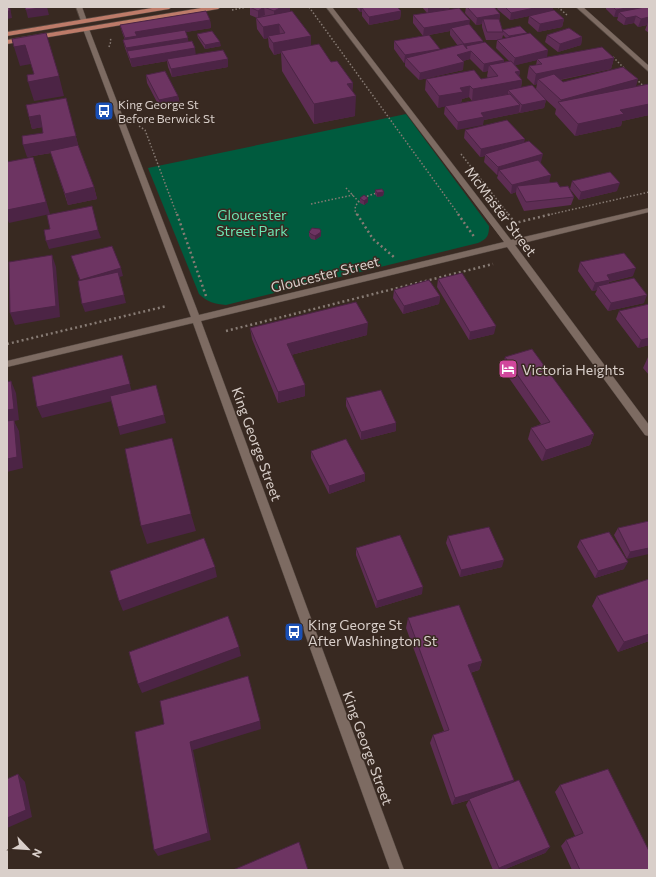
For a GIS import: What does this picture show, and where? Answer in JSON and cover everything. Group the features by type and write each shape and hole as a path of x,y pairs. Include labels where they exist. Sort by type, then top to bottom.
{"main road":[{"path":"7,34 169,7"},
{"path":"7,42 218,7"}],"street":[{"path":"79,7 84,21"},
{"name":"McMaster Street","path":"329,7 510,244 649,432"},
{"path":"579,7 649,70"},
{"name":"King George Street","path":"86,29 196,319 396,870"},
{"name":"Gloucester Street","path":"7,364 649,210"}],"path":[{"path":"309,7 476,240"},
{"path":"558,7 570,18"},
{"path":"109,36 111,41 108,46 111,53"},
{"path":"609,54 626,70"},
{"path":"632,75 649,91"},
{"path":"136,121 138,126 146,130 202,280 206,296"},
{"path":"346,188 359,202"},
{"path":"515,223 649,192"},
{"path":"379,193 359,202 355,208 355,212 373,239 396,259"},
{"path":"311,204 353,196"},
{"path":"226,331 493,264"},
{"path":"7,344 167,306"}],"green space":[{"name":"Gloucester Street Park","path":"406,114 489,226 488,235 484,240 478,243 226,305 211,302 199,294 148,168"}],"building":[{"path":"25,7 47,7 26,10"},
{"path":"250,7 264,7 258,11"},
{"path":"264,7 282,7 274,11"},
{"path":"397,7 401,11 369,17 362,8"},
{"path":"467,7 494,7 500,14 477,18"},
{"path":"505,7 539,7 511,13"},
{"path":"613,7 631,7 616,10"},
{"path":"649,7 649,17 641,19 636,16 626,18 619,12"},
{"path":"459,8 470,20 424,28 413,15"},
{"path":"554,10 564,19 540,24 529,16"},
{"path":"206,11 210,20 135,32 137,36 125,38 120,25"},
{"path":"292,11 311,36 273,43 268,36 285,33 279,24 263,27 256,18"},
{"path":"483,19 499,19 503,32 487,32"},
{"path":"469,24 483,41 464,44 451,28"},
{"path":"520,26 527,33 509,36 502,30"},
{"path":"569,28 582,37 560,44 547,35"},
{"path":"185,30 188,38 126,48 123,40"},
{"path":"212,31 220,42 205,45 197,34"},
{"path":"46,33 59,76 28,82 27,75 34,74 25,45 14,47 12,39"},
{"path":"530,33 548,50 515,58 497,40"},
{"path":"429,35 440,49 405,55 394,41"},
{"path":"192,41 195,48 130,59 127,51"},
{"path":"485,42 504,60 484,64 471,51 457,55 464,62 420,73 406,58 463,44 467,49 466,46"},
{"path":"319,44 331,62 337,61 353,83 347,84 356,96 314,104 281,51"},
{"path":"602,47 614,58 536,74 529,66 542,64 537,59"},
{"path":"223,50 228,59 171,69 167,59"},
{"path":"511,61 520,71 515,72 522,80 473,89 470,86 460,88 463,92 439,96 426,79 474,70 481,79 498,76 489,65"},
{"path":"623,67 638,79 561,100 538,79 554,74 563,82"},
{"path":"165,71 178,96 159,100 146,75"},
{"path":"649,84 649,104 620,110 624,114 578,124 558,102"},
{"path":"532,85 546,100 522,105 508,90"},
{"path":"510,94 520,105 481,113 484,117 458,122 445,106"},
{"path":"66,98 76,136 23,145 22,136 43,133 40,115 29,117 26,105"},
{"path":"507,120 525,139 481,149 465,130"},
{"path":"529,141 543,154 498,167 485,154"},
{"path":"78,145 94,187 65,194 50,151"},
{"path":"33,157 46,202 7,210 7,162"},
{"path":"538,160 551,175 512,185 499,170"},
{"path":"610,172 620,183 581,192 572,181"},
{"path":"557,182 560,187 568,186 574,197 526,202 517,186"},
{"path":"382,189 384,192 377,193 375,190"},
{"path":"364,195 368,198 364,201 360,198"},
{"path":"92,206 98,230 46,241 44,230 50,229 47,215"},
{"path":"312,228 320,229 321,232 315,236 309,232"},
{"path":"112,246 121,268 80,280 71,256"},
{"path":"624,253 636,268 607,275 610,280 595,283 580,262"},
{"path":"52,255 56,306 10,313 9,262"},
{"path":"118,272 124,295 82,304 78,281"},
{"path":"462,273 496,326 470,332 438,279"},
{"path":"634,278 647,295 611,303 598,286"},
{"path":"429,280 440,296 404,306 394,290"},
{"path":"356,302 368,323 287,344 305,385 278,392 250,328"},
{"path":"649,304 649,338 641,340 619,311"},
{"path":"532,349 594,434 546,450 531,428 550,422 505,357"},
{"path":"122,355 130,384 37,407 32,377"},
{"path":"11,381 14,409 7,410 7,382"},
{"path":"156,385 164,415 118,427 110,396"},
{"path":"381,390 396,423 361,432 346,398"},
{"path":"14,420 17,457 7,459 7,421"},
{"path":"172,438 191,514 141,526 125,449"},
{"path":"346,439 365,474 329,486 311,451"},
{"path":"649,521 649,548 630,552 618,528"},
{"path":"489,527 504,560 461,570 448,536"},
{"path":"609,532 628,562 598,571 580,540"},
{"path":"400,535 423,587 377,601 356,548"},
{"path":"204,538 215,567 119,601 110,571"},
{"path":"649,579 649,634 624,642 597,596"},
{"path":"459,605 482,661 468,665 514,780 455,798 433,735 449,730 408,618"},
{"path":"228,616 239,647 138,684 129,652"},
{"path":"248,676 260,721 190,742 208,833 154,850 135,732 164,724 160,701"},
{"path":"608,769 649,851 649,870 580,870 566,840 583,833 560,785"},
{"path":"18,774 26,810 7,818 7,779"},
{"path":"519,780 550,847 499,868 469,799"},
{"path":"299,842 308,870 233,870"}],"place":[{"name":"King George St Before Berwick St","path":"104,111"},
{"name":"Victoria Heights","path":"508,369"},
{"name":"King George St After Washington St","path":"294,632"}]}
